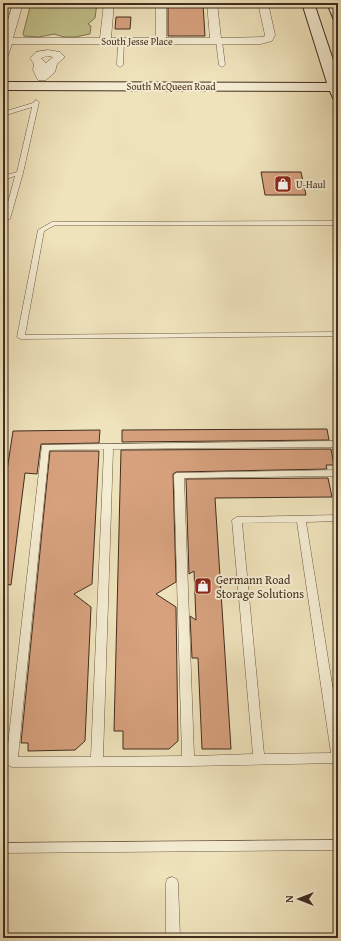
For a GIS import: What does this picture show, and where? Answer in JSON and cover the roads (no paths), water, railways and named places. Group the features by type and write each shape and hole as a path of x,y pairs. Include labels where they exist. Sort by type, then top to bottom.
{"main road":[{"path":"308,3 336,85"},
{"path":"333,3 338,18"},
{"path":"111,86 122,82 166,81 178,77"},
{"name":"South McQueen Road","path":"3,86 41,82 178,77 336,85"},
{"name":"South McQueen Road","path":"3,78 111,86 336,85"}],"street":[{"path":"3,56 18,3"},
{"path":"105,42 109,3"},
{"path":"161,3 161,42"},
{"path":"212,3 217,42"},
{"name":"South Jesse Place","path":"8,41 217,42 266,40 270,35 263,3"},
{"path":"41,82 39,70 40,63 35,58 43,52 46,41"},
{"path":"56,54 57,42"},
{"path":"40,54 56,54 60,56 60,59 52,63 51,70 41,82"}],"lane":[{"path":"120,65 121,42"},
{"path":"217,42 222,64"},
{"path":"3,114 35,103 20,173 7,219 3,219"},
{"path":"3,178 20,173"},
{"path":"3,198 12,198"},
{"path":"338,233 337,222 54,223 41,230 21,336 338,334"},
{"path":"97,761 109,446"},
{"path":"301,519 338,758 12,762 45,447 337,447"},
{"path":"188,761 179,475 338,473"},
{"path":"259,759 237,520 338,518"},
{"path":"3,848 338,845"},
{"path":"172,883 172,938"}],"place":[{"name":"U-Haul","path":"283,184"},
{"name":"Germann Road Storage Solutions","path":"203,586"}]}
